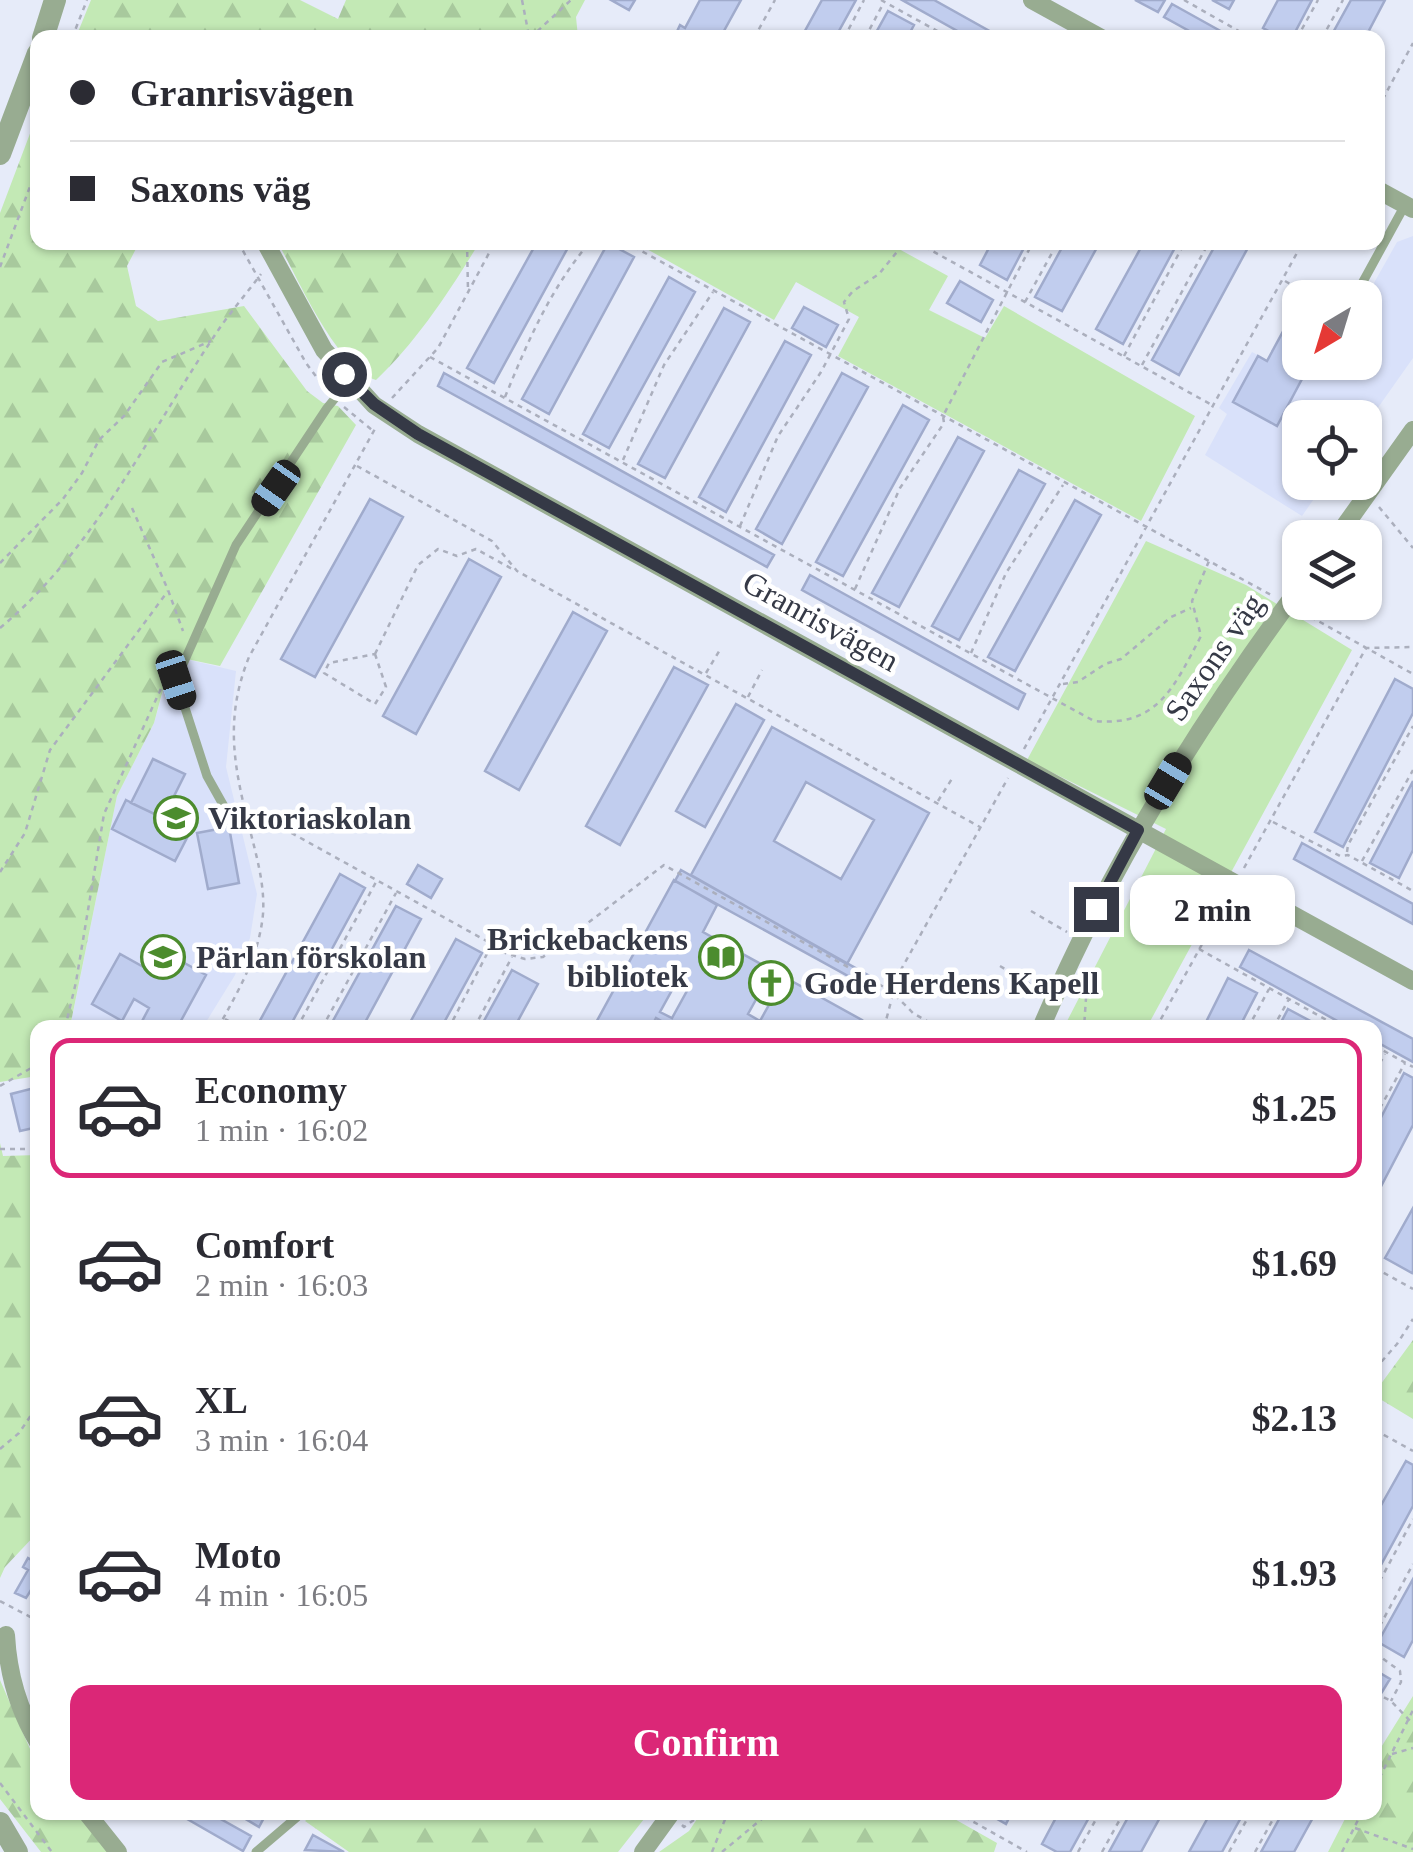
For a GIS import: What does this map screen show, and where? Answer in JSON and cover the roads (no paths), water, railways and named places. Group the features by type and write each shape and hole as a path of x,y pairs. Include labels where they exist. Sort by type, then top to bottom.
{"street":[{"path":"45,30 55,0"},
{"path":"1032,0 1086,30"},
{"path":"0,154 30,73"},
{"path":"1385,194 1409,207"},
{"name":"Granrisvägen","path":"269,251 324,350 384,412 418,434 1413,981"},
{"path":"1349,520 1413,430"},
{"name":"Saxons väg","path":"1044,1020 1064,973 1138,830 1238,670 1282,611"},
{"path":"6,1634 14,1690 30,1725"},
{"path":"92,1820 118,1852"},
{"path":"643,1852 666,1820"},
{"path":"9,1837 28,1844 34,1852"}],"lane":[{"path":"1385,247 1409,207"},
{"path":"1365,280 1383,250"},
{"path":"230,818 207,776 176,680 236,545 350,380"},
{"path":"256,1852 293,1820"}],"place":[{"name":"Viktoriaskolan","path":"176,818"},
{"name":"Pärlan förskolan","path":"163,957"},
{"name":"Brickebackens bibliotek","path":"721,957"},
{"name":"Gode Herdens Kapell","path":"771,983"}]}
